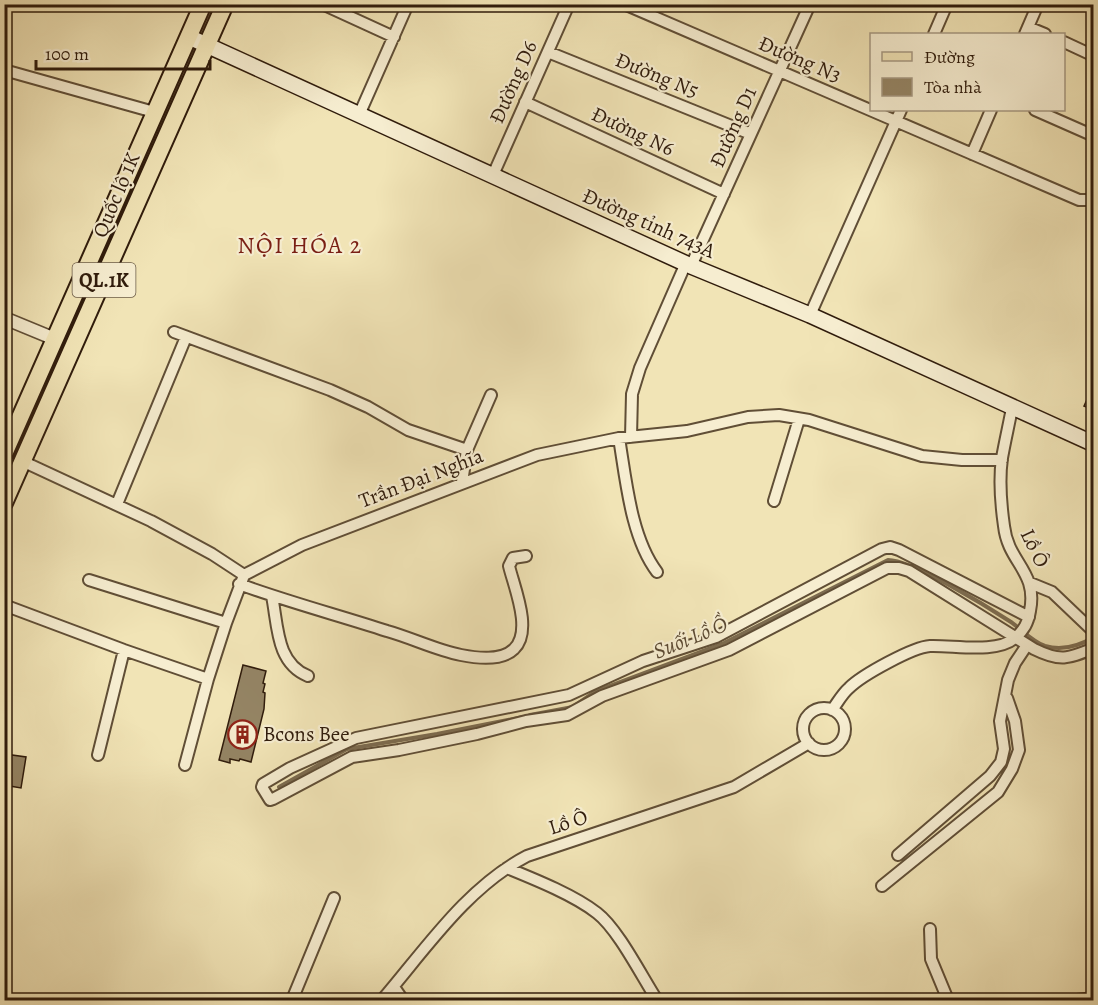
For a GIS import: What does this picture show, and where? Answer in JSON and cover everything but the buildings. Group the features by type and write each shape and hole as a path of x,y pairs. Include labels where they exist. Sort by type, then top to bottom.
{"main road":[{"name":"Quốc lộ 1K","path":"4,454 203,4"},
{"name":"Quốc lộ 1K","path":"4,503 225,4"},
{"name":"Đường tỉnh 743A","path":"189,37 688,264 810,315 1094,444"},
{"path":"54,339 74,347"}],"street":[{"path":"359,115 408,4"},
{"name":"Đường D6","path":"493,175 569,4"},
{"name":"Đường N3","path":"624,4 870,110"},
{"name":"Đường D1","path":"688,264 724,194 810,4"},
{"path":"934,33 947,4"},
{"path":"1026,31 1038,4"},
{"path":"328,6 394,37"},
{"path":"1065,42 1094,56"},
{"name":"Đường N5","path":"548,52 751,134"},
{"path":"4,70 154,112"},
{"name":"Đường N6","path":"525,102 724,194"},
{"name":"Đường N3","path":"873,111 1079,200 1094,200"},
{"path":"810,315 901,111"},
{"path":"972,154 991,111"},
{"path":"1037,111 1094,136"},
{"path":"657,572 644,551 639,534 626,479 625,437 632,394 640,368 688,264"},
{"path":"4,318 54,339"},
{"path":"174,332 330,390 408,430 467,450"},
{"path":"117,504 186,337"},
{"path":"462,482 467,450 491,395"},
{"name":"Lồ Ô","path":"1012,408 1002,460 1004,529 1012,553 1030,583 1032,595 1023,628"},
{"name":"Trần Đại Nghĩa","path":"242,580 302,545 537,454 625,437 687,431 748,417 779,415 799,419 922,456 962,460 1002,460"},
{"path":"774,501 799,419"},
{"path":"22,461 117,504 188,540 242,580 272,596 463,656 498,657 515,649 520,640 520,602 509,566 513,558 526,556"},
{"path":"1023,628 909,571 887,568 729,650 602,696 567,715 526,721 481,723 356,738 290,768 263,784 262,787 270,800 273,800 352,757 399,750 481,723 569,695 643,661 716,637 882,549 890,547 899,550 1023,628 1028,645 1048,656 1071,658 1094,648"},
{"path":"89,580 225,623"},
{"path":"185,765 225,623 242,580"},
{"path":"1030,583 1052,592 1091,627"},
{"path":"272,596 284,657 291,666 308,676"},
{"path":"4,605 208,679"},
{"path":"832,710 850,687 874,670 910,652 927,646 1002,646 1023,628"},
{"path":"898,855 990,776 1001,762 1004,749 1000,722 1008,680 1015,663 1028,645"},
{"path":"98,755 124,650"},
{"path":"882,886 998,792 1012,769 1019,750 1016,721 1006,697"},
{"path":"823,708 832,710 841,716 846,729 841,742 836,747 823,750 816,748 809,743 804,732 806,719 816,710 823,708"},
{"name":"Lồ Ô","path":"382,1000 479,889 507,868 527,856 734,787 809,743"},
{"path":"507,868 550,886 597,912 609,924 657,1000"},
{"path":"292,1000 334,898"},
{"path":"930,930 931,959 948,1000"},
{"path":"394,987 403,1000"}],"waterway":[{"name":"Suối Lồ Ồ","path":"530,715 573,707 596,691 724,643 888,560 914,568 950,585 1011,622 1036,642 1045,646 1070,647 1094,637"},
{"name":"Suối Lồ Ồ","path":"279,787 347,749 523,717"}],"place":[{"name":"Bcons Bee","path":"242,734"}],"district":[{"name":"NỘI HÓA 2","path":"300,245"}]}
